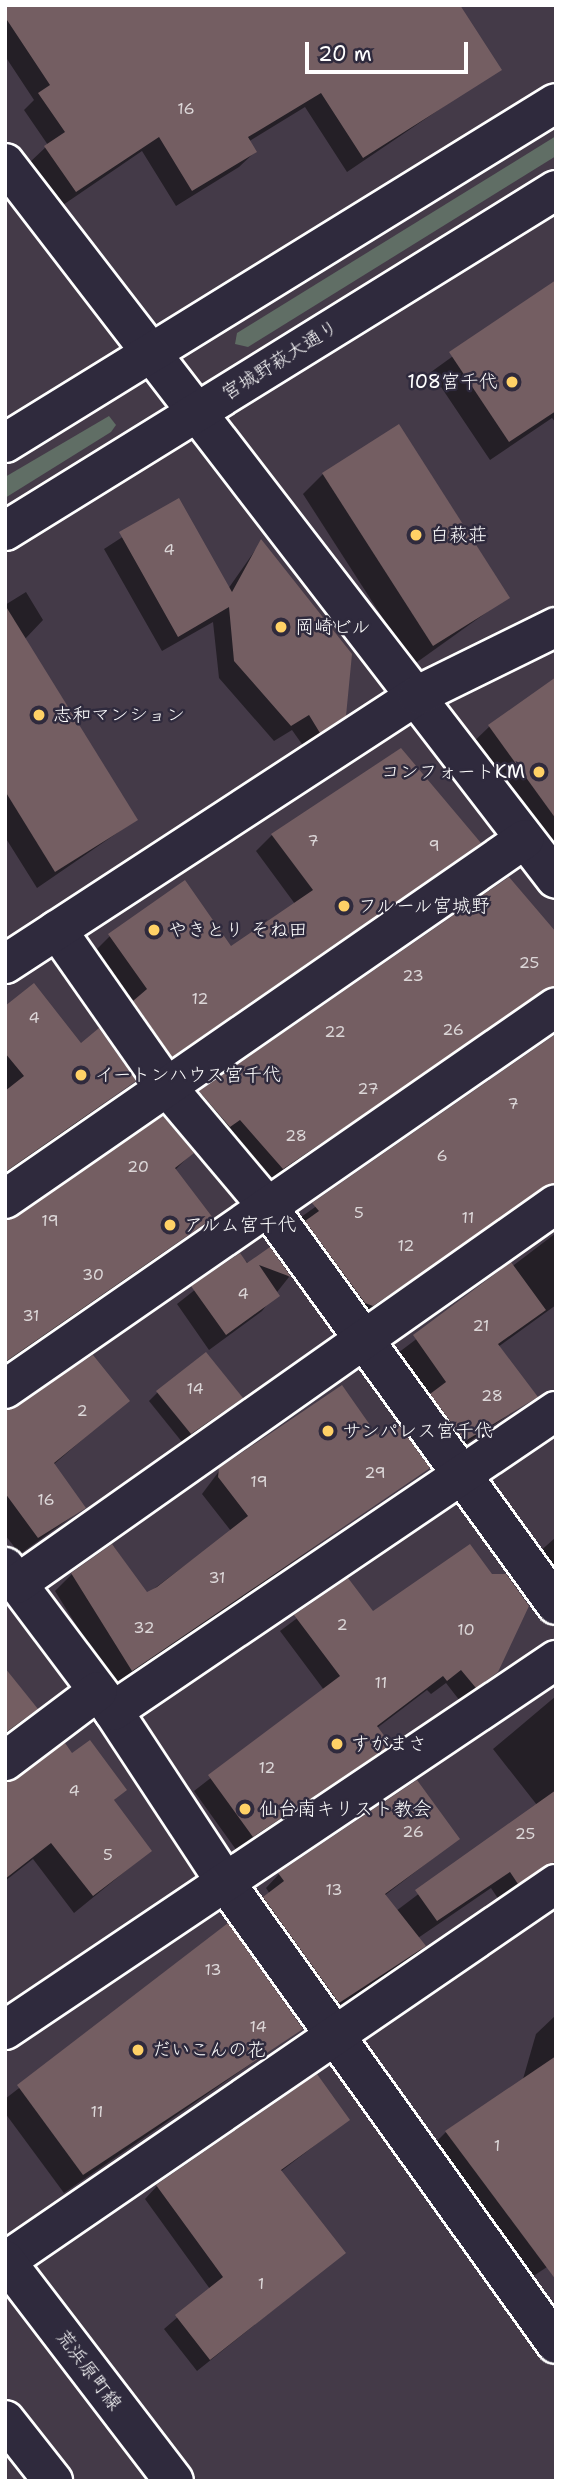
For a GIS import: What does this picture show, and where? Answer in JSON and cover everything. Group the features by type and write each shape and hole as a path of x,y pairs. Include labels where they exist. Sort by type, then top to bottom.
{"street":[{"path":"5,443 556,103"},
{"path":"5,163 418,695 556,878"},
{"name":"宮城野萩大通り","path":"5,531 556,190"},
{"path":"5,964 418,695 556,627"},
{"path":"5,1199 525,839"},
{"path":"57,930 167,1087 268,1207 460,1477 556,1605"},
{"path":"5,1389 556,1007"},
{"path":"556,1204 364,1339 11,1576 106,1701 228,1886 337,2033 556,2344"},
{"path":"5,1761 106,1701 460,1477 556,1411"},
{"path":"5,2029 228,1886 556,1660"},
{"path":"6,2260 556,1884"},
{"name":"荒浜原町線","path":"6,2260 174,2481"},
{"path":"5,2420 52,2481"}],"shaded area":[{"path":"556,136 556,156 248,347 235,344 237,333"},
{"path":"109,416 116,425 111,432 5,498 5,477"}],"building":[{"path":"5,5 460,5 502,70 363,158 321,93 248,137 257,152 192,191 159,137 76,192 44,146 65,132 38,93 50,85 5,17"},
{"name":"108宮千代","path":"556,280 556,411 509,442 449,352"},
{"name":"白萩荘","path":"399,424 510,598 433,646 322,473"},
{"name":"岡崎ビル","path":"179,498 232,592 261,539 352,654 346,716 320,733 309,715 291,726 234,661 229,607 178,637 119,532"},
{"name":"志和マンション","path":"5,605 138,820 55,872 5,791"},
{"name":"コンフォートKM","path":"556,677 556,819 488,725"},
{"path":"401,748 481,843 172,1057 133,1001 147,989 108,934 185,880 231,946 313,890 271,834"},
{"path":"509,877 556,932 556,985 283,1169 240,1120 230,1127 199,1091"},
{"path":"34,983 81,1043 99,1028 136,1081 5,1172 5,1091 24,1076 5,1053 5,1006"},
{"path":"556,1034 556,1182 373,1306 365,1303 305,1221 319,1211 312,1203"},
{"path":"163,1116 194,1153 175,1168 213,1218 5,1362 5,1221"},
{"path":"270,1247 291,1277 259,1265 280,1296 226,1335 191,1286 240,1253 247,1263"},
{"path":"511,1262 546,1310 498,1344 538,1397 465,1441 430,1394 446,1382 413,1335"},
{"path":"206,1352 243,1398 191,1434 156,1391"},
{"path":"93,1355 130,1401 54,1463 86,1508 38,1538 5,1493 5,1411"},
{"path":"342,1385 377,1435 396,1421 430,1468 132,1671 71,1573 112,1544 147,1592 157,1587 248,1516 218,1477 219,1468"},
{"path":"470,1544 492,1574 506,1574 529,1606 498,1672 476,1688 461,1670 447,1681 443,1676 377,1726 391,1745 253,1837 208,1775 340,1676 294,1615 348,1578 373,1611"},
{"path":"5,1668 38,1709 5,1733"},
{"path":"90,1740 127,1790 114,1800 152,1851 93,1896 51,1843 5,1879 5,1782 65,1743 72,1753"},
{"path":"417,1780 460,1839 385,1894 426,1946 339,2003 263,1897 284,1881 278,1873"},
{"path":"556,1790 556,1861 518,1884 510,1872 437,1921 415,1890"},
{"path":"228,1923 303,2029 83,2175 17,2085"},
{"path":"556,2056 556,2280 445,2131"},
{"path":"317,2074 350,2120 281,2170 346,2253 210,2360 175,2315 223,2277 156,2185"}],"place":[{"name":"108宮千代","path":"512,382"},
{"name":"白萩荘","path":"416,535"},
{"name":"岡崎ビル","path":"281,627"},
{"name":"志和マンション","path":"39,715"},
{"name":"コンフォートKM","path":"539,772"},
{"name":"フルール宮城野","path":"344,906"},
{"name":"やきとり そね田","path":"154,930"},
{"name":"イートンハウス宮千代","path":"81,1075"},
{"name":"アルム宮千代","path":"170,1225"},
{"name":"サンパレス宮千代","path":"328,1431"},
{"name":"すがまさ","path":"337,1744"},
{"name":"仙台南キリスト教会","path":"245,1809"},
{"name":"だいこんの花","path":"138,2050"}]}
